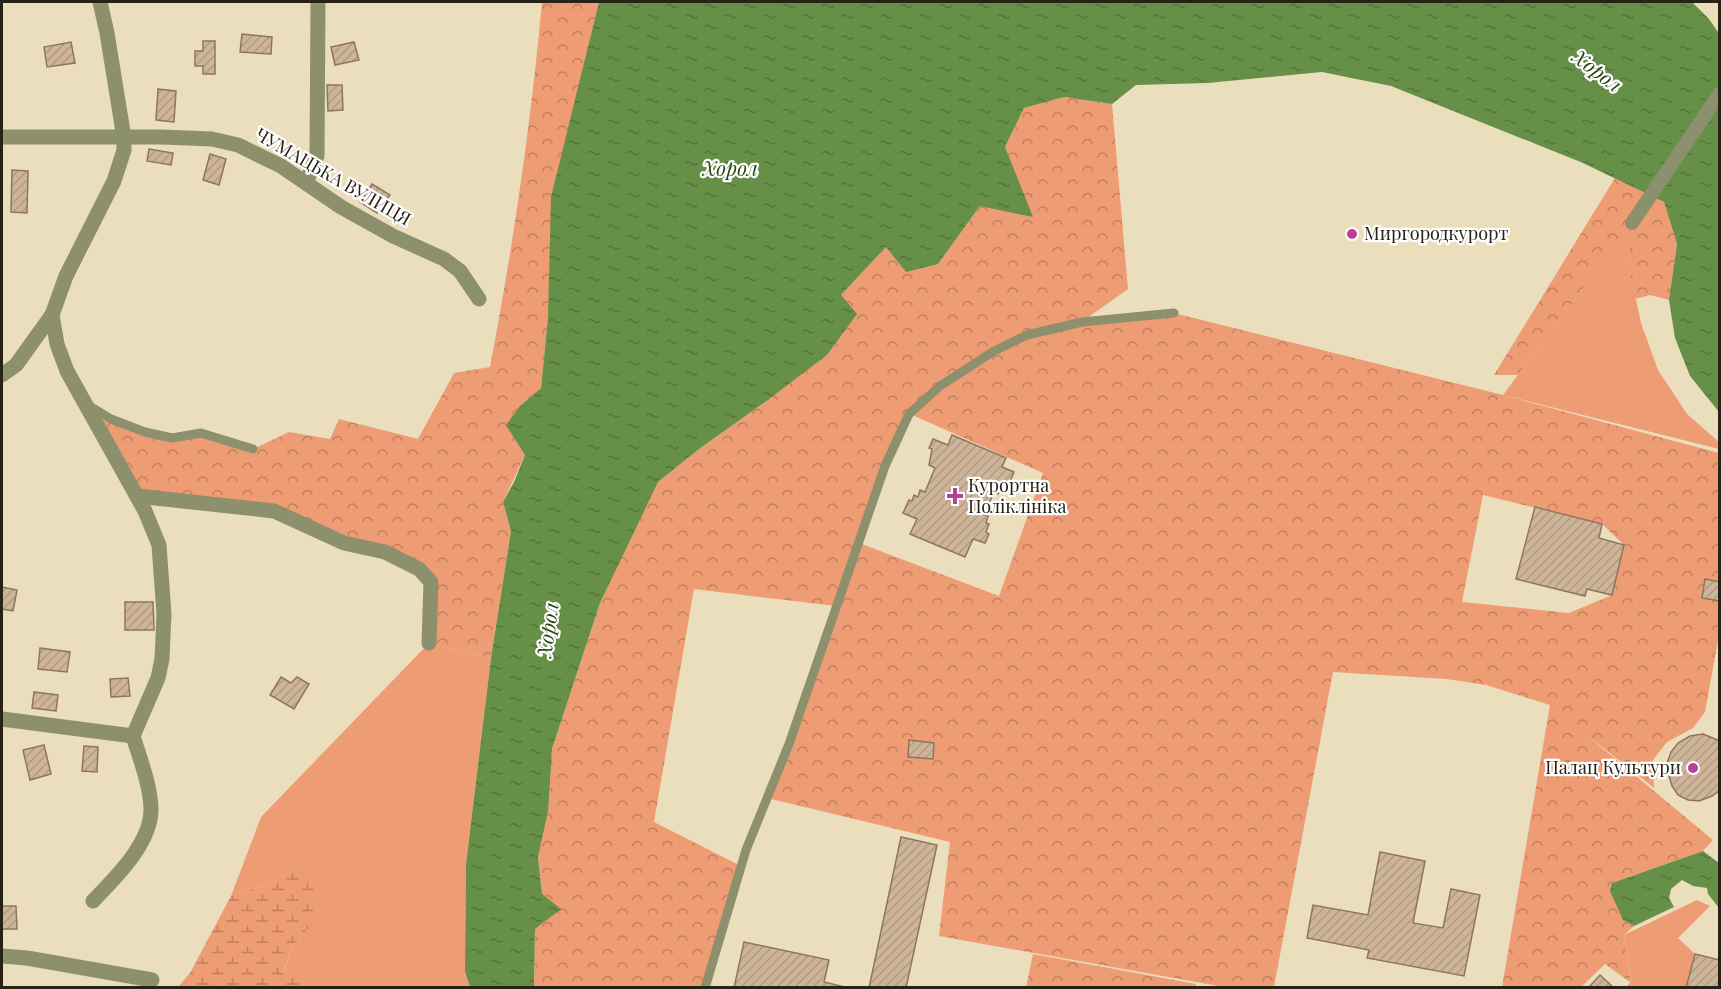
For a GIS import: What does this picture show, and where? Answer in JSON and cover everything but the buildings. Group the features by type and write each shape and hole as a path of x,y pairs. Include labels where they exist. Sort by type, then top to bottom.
{"street":[{"path":"2,375 16,365 52,315 66,276 114,181 124,150 107,33 100,2"},
{"path":"306,183 317,156 318,2"},
{"path":"1632,224 1719,93"},
{"name":"ЧУМАЦЬКА ВУЛИЦЯ","path":"2,137 161,137 212,139 238,145 281,165 342,207 393,236 444,259 460,271 479,299"},
{"path":"52,315 57,344 67,371 145,510 159,545 164,614 162,659 158,678 133,736 147,784 151,809 149,824 130,861 93,901"},
{"path":"137,496 274,511 344,543 385,552 419,568 431,582 429,643"},
{"path":"2,719 133,736"},
{"path":"2,956 27,958 152,980"}],"lane":[{"path":"705,987 746,850 789,744 885,466 909,414 940,386 994,351 1027,335 1082,322 1174,313"},
{"path":"86,403 111,419 145,432 171,438 201,434 253,450"}],"green space":[{"path":"542,2 599,2 584,64 548,317 541,388 520,406 525,455 503,502 511,531 491,658 429,643 431,582 419,569 274,511 137,496 86,403 111,419 172,438 201,433 253,449 289,432 330,439 339,419 418,439 454,373 490,367 521,185"},
{"path":"1064,97 1112,104 1128,289 1083,321 1174,313 1503,395 1719,453 1719,635 1705,712 1693,728 1667,742 1653,760 1654,788 1583,732 1713,840 1703,851 1612,883 1623,920 1634,926 1624,935 1631,983 1605,964 1581,987 1502,987 1550,705 1486,685 1447,679 1333,672 1274,987 1224,987 939,936 950,842 767,798 836,606 694,589 654,822 741,866 705,987 534,988 535,929 542,894 538,857 552,749 600,603 658,482 699,449 765,402 841,295 886,247 938,264 980,206 1024,108","holes":["910,414 1043,473 999,596 859,543","1483,495 1602,524 1624,545 1612,595 1569,613 1462,602"]},
{"path":"1615,178 1664,202 1677,244 1669,300 1650,295 1635,299 1629,268 1631,225 1518,375 1494,375"},
{"path":"1632,223 1629,268 1641,323 1658,370 1687,414 1719,442 1719,449 1503,395"},
{"path":"429,643 491,658 466,864 465,972 470,987 316,987 283,974 292,947 308,929 294,869 269,884 231,896 261,817"},
{"path":"294,869 321,881 308,929 292,947 283,973 316,987 178,987 190,973 231,896 269,884"},
{"path":"1697,900 1710,906 1678,938 1695,954 1686,987 1626,987 1631,982 1624,935"},
{"path":"1033,954 1196,984 1195,988 1026,987"}],"water":[{"name":"Хорол","path":"599,2 1692,2 1709,19 1720,35 1719,412 1690,376 1675,338 1669,300 1677,244 1664,202 1583,163 1391,86 1322,72 1208,83 1136,85 1112,104 1064,97 1024,108 1005,147 1033,217 980,206 938,264 906,272 886,247 841,295 857,314 827,355 658,482 600,603 552,749 548,811 538,857 542,894 561,909 535,929 534,987 470,987 465,972 466,864 491,658 511,531 503,502 525,455 506,425 520,406 541,388 548,317 551,197"},
{"path":"1703,851 1719,863 1719,908 1708,894 1707,888 1693,886 1682,880 1671,889 1669,898 1674,907 1634,926 1623,920 1610,891 1612,883"}],"place":[{"name":"Миргородкурорт","path":"1352,234"},
{"name":"Курортна Поліклініка","path":"955,496"},
{"name":"Палац Культури","path":"1693,768"}]}
